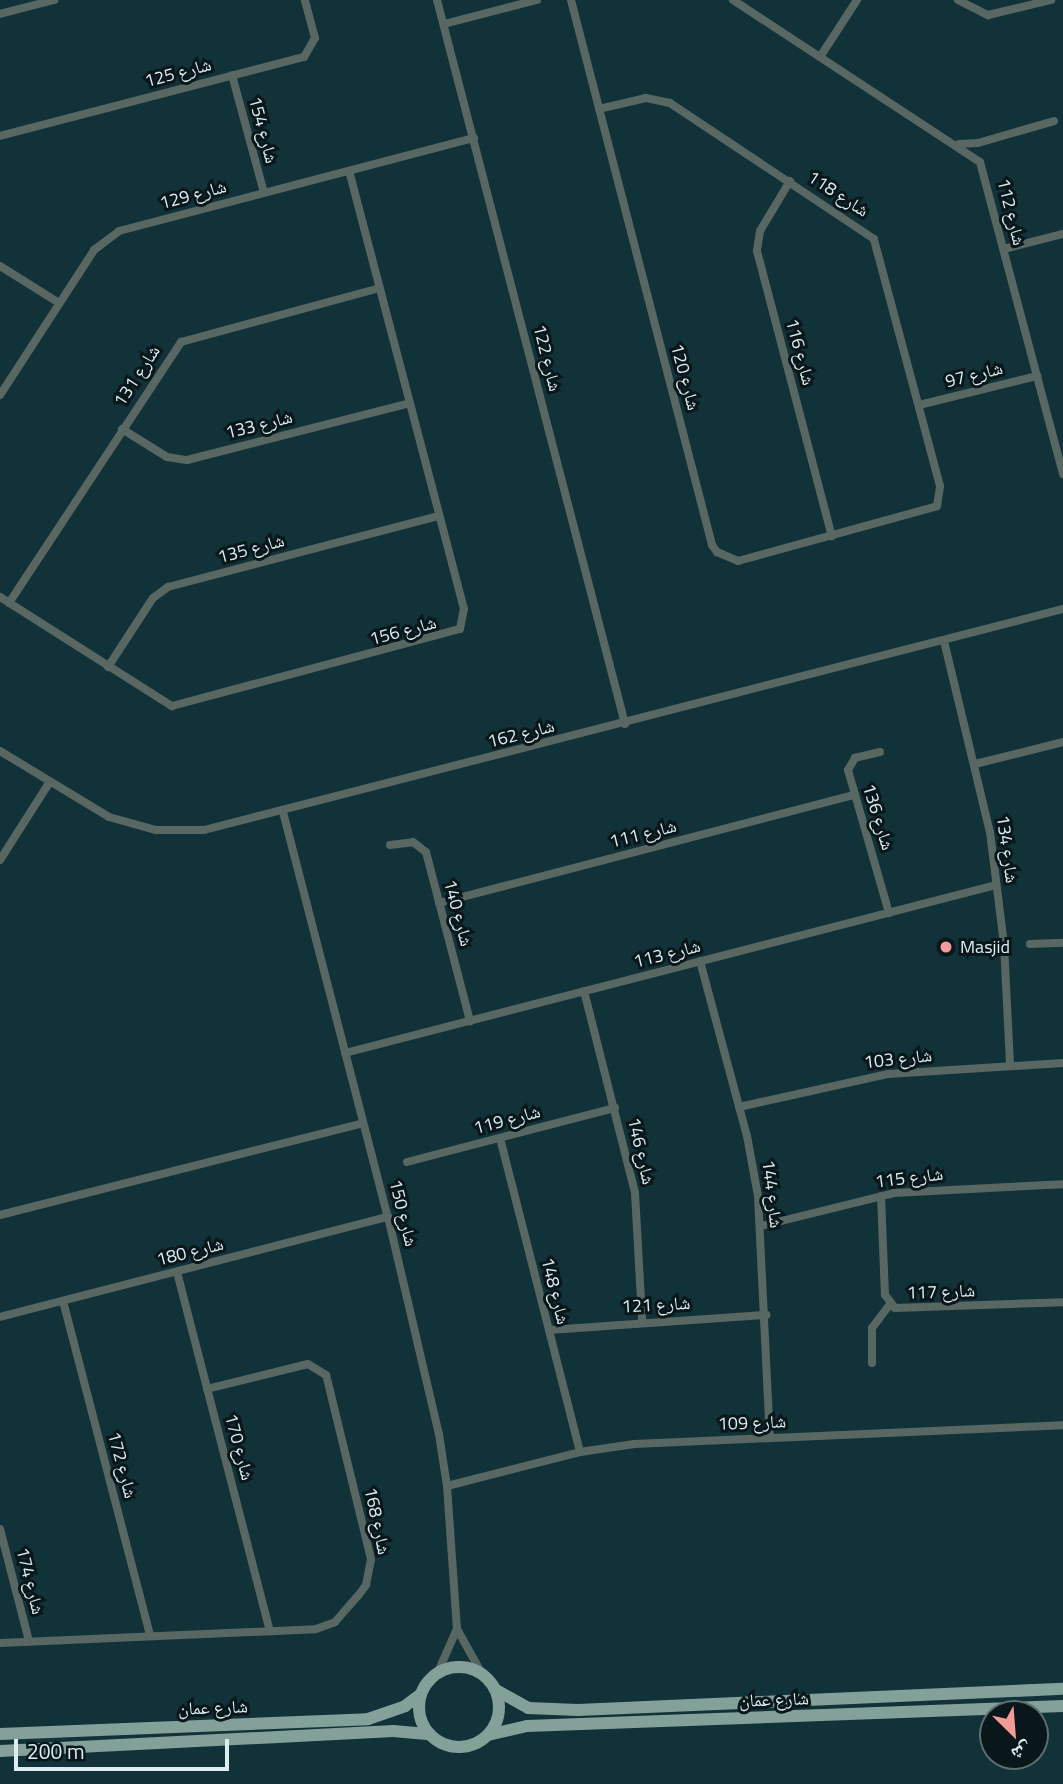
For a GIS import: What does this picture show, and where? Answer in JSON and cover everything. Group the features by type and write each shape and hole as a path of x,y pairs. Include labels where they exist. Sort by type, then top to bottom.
{"main road":[{"path":"460,1667 482,1674 496,1690 499,1714 488,1735 459,1747 430,1734 420,1716 421,1694 438,1674 460,1667"},
{"name":"شارع عمان","path":"496,1690 528,1708 578,1710 1063,1689"},
{"name":"شارع عمان","path":"0,1734 368,1719 396,1710 421,1694"},
{"name":"شارع عمان","path":"488,1735 527,1726 1063,1706"},
{"name":"شارع عمان","path":"0,1751 406,1731 430,1734"}],"street":[{"path":"0,14 54,0"},
{"name":"شارع 125","path":"0,136 310,52 315,38 305,0"},
{"name":"شارع 122","path":"438,0 625,724"},
{"path":"444,24 537,0"},
{"name":"شارع 120","path":"570,0 712,545 723,557 738,561 924,512"},
{"name":"شارع 112","path":"733,0 957,144 981,164 1063,474"},
{"path":"820,57 857,0"},
{"path":"958,0 988,15 1051,0"},
{"name":"شارع 154","path":"232,75 264,193"},
{"name":"شارع 118","path":"599,109 646,98 662,99 790,181 874,239 942,493 937,506 924,512"},
{"path":"957,144 988,141 1054,121"},
{"name":"شارع 129","path":"0,395 93,250 119,231 474,138"},
{"path":"981,164 988,141"},
{"name":"شارع 156","path":"0,597 164,704 179,706 454,634 465,616 349,171"},
{"name":"شارع 116","path":"790,181 760,231 757,251 832,536"},
{"path":"1004,249 1063,234"},
{"path":"0,266 59,303"},
{"name":"شارع 131","path":"9,603 181,341 380,288"},
{"name":"شارع 97","path":"919,405 1037,376"},
{"name":"شارع 133","path":"122,429 167,457 187,460 410,403"},
{"name":"شارع 135","path":"108,667 153,598 169,587 439,516"},
{"name":"شارع 162","path":"0,751 109,817 156,830 204,830 625,724 1063,609"},
{"name":"شارع 134","path":"944,641 975,764 996,885 1010,1066"},
{"path":"975,764 1063,742"},
{"name":"شارع 136","path":"880,752 856,758 849,765 889,913"},
{"path":"0,860 50,783"},
{"name":"شارع 111","path":"439,903 855,795"},
{"name":"شارع 150","path":"283,811 388,1217 433,1405 447,1486 457,1629 482,1674"},
{"name":"شارع 140","path":"390,845 413,842 423,847 470,1021"},
{"name":"شارع 113","path":"345,1053 996,885"},
{"path":"1030,944 1063,943"},
{"name":"شارع 144","path":"700,961 739,1107 761,1226 770,1438"},
{"name":"شارع 146","path":"584,991 615,1108 638,1216 642,1320"},
{"name":"شارع 103","path":"739,1107 874,1076 1063,1063"},
{"name":"شارع 119","path":"407,1162 615,1108"},
{"path":"0,1215 363,1123"},
{"name":"شارع 148","path":"500,1138 580,1452"},
{"name":"شارع 115","path":"761,1226 881,1196 1063,1184"},
{"name":"شارع 117","path":"881,1196 886,1295 890,1304 900,1310 1063,1302"},
{"name":"شارع 180","path":"0,1317 388,1217"},
{"name":"شارع 170","path":"177,1272 270,1631"},
{"name":"شارع 172","path":"63,1301 150,1636"},
{"path":"872,1363 872,1328 890,1304"},
{"name":"شارع 121","path":"549,1330 642,1320 766,1315"},
{"name":"شارع 168","path":"0,1643 316,1629 335,1622 358,1596 370,1572 369,1546 328,1381 321,1369 308,1364 207,1389"},
{"name":"شارع 109","path":"447,1486 580,1452 647,1443 1063,1425"},
{"name":"شارع 174","path":"0,1529 29,1642"},
{"name":"شارع 150","path":"438,1674 457,1629"}],"place":[{"name":"Masjid","path":"946,947"}]}
